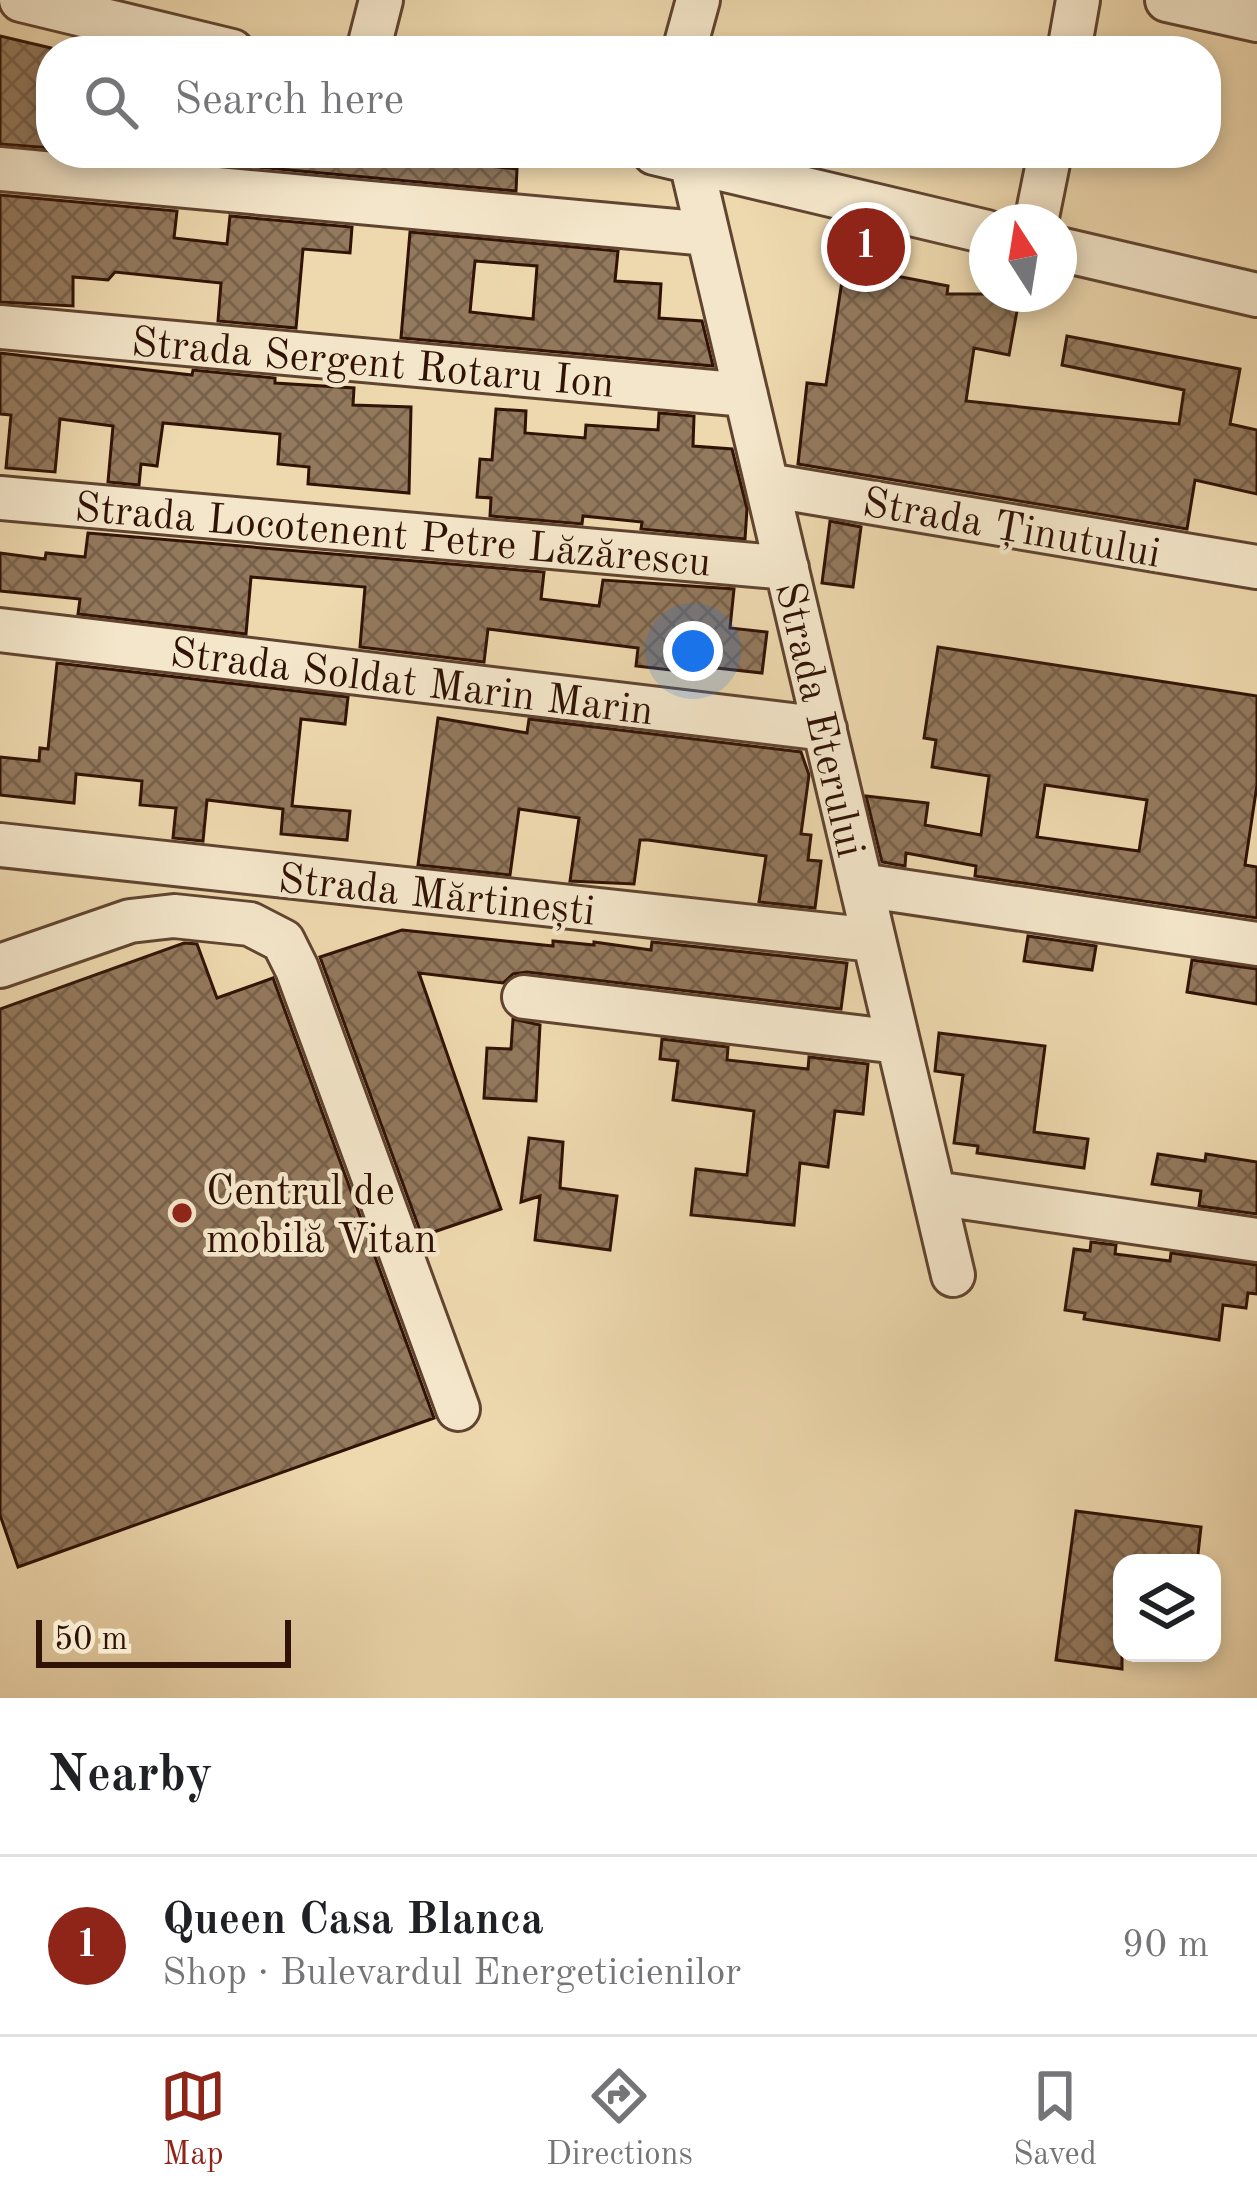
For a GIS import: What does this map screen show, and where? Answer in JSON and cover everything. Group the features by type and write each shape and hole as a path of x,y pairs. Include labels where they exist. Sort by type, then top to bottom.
{"street":[{"path":"21,0 170,36"},
{"path":"372,36 381,0"},
{"path":"688,36 698,0"},
{"path":"1072,36 1078,0"},
{"path":"1167,0 1257,20"},
{"name":"Strada Eterului","path":"677,168 708,233 953,1275"},
{"path":"715,168 969,228"},
{"path":"1040,204 1047,168"},
{"path":"0,169 708,233"},
{"path":"1077,252 1257,295"},
{"name":"Strada Sergent Rotaru Ion","path":"0,327 746,395"},
{"name":"Strada Ținutului","path":"767,484 1257,567"},
{"name":"Strada Locotenent Petre Lăzărescu","path":"0,498 787,568"},
{"name":"Strada Soldat Marin Marin","path":"0,630 825,729"},
{"name":"Strada Mărtinești","path":"0,845 874,940"},
{"path":"861,885 1257,944"},
{"path":"0,966 130,921 174,916 250,924 283,941 458,1409"},
{"path":"524,997 898,1042"},
{"path":"934,1193 1257,1240"}],"building":[{"path":"0,36 36,44 36,147 0,144"},
{"path":"267,168 508,168 517,169 516,191"},
{"path":"0,195 177,211 174,238 227,244 230,216 352,227 350,253 303,249 296,328 218,321 221,283 115,272 108,280 73,277 73,306 0,302"},
{"path":"410,232 618,251 615,281 661,284 659,318 702,321 713,366 401,338","holes":["475,261 537,266 533,319 470,312"]},
{"path":"860,269 948,286 947,294 969,294 969,312 1017,312 1009,355 974,348 966,401 1179,424 1184,390 1062,365 1067,336 1240,369 1230,424 1257,430 1257,494 1195,480 1187,529 798,464 807,383 826,385 842,281 858,283"},
{"path":"0,353 354,388 353,405 411,407 409,493 308,484 309,467 278,464 280,434 163,423 157,466 141,464 139,485 108,482 113,426 60,419 55,472 6,468 11,415 0,414"},
{"path":"496,409 526,411 525,433 585,438 586,425 658,430 659,413 694,416 693,446 732,449 747,509 745,539 641,529 642,522 583,516 582,524 490,516 491,498 477,497 480,459 492,460"},
{"path":"830,521 861,527 853,587 822,583"},
{"path":"88,533 544,572 541,599 599,606 603,580 734,589 730,628 767,632 762,673 707,667 706,674 636,666 638,648 488,629 484,662 360,647 365,587 251,577 246,634 78,614 80,599 0,591 0,553 45,559 46,553 85,557"},
{"path":"938,647 1257,696 1257,785 1245,865 1257,867 1257,918 975,876 976,866 906,853 905,866 882,862 866,796 928,803 925,825 981,835 989,776 932,767 936,740 924,738","holes":["1045,785 1147,800 1139,851 1037,837"]},
{"path":"57,663 348,697 345,724 301,719 292,806 350,811 347,840 281,834 283,809 207,800 203,841 173,838 176,808 140,805 142,781 76,774 74,803 0,795 0,757 39,761 40,748 48,749"},
{"path":"438,718 527,733 529,719 801,752 809,775 801,834 811,835 808,860 821,861 815,908 759,902 766,856 648,840 640,840 634,884 570,881 579,818 519,809 510,875 418,865"},
{"path":"402,930 553,946 553,941 594,942 651,950 652,942 847,963 841,1009 527,972 513,974 503,983 419,973 501,1209 422,1236 320,957"},
{"path":"1028,936 1096,946 1092,970 1024,961"},
{"name":"Centrul de mobilă Vitan","path":"184,943 197,944 217,998 273,978 434,1418 18,1567 0,1515 0,1009"},
{"path":"1192,960 1257,969 1257,1004 1187,992"},
{"path":"513,1019 540,1025 536,1101 484,1098 487,1048 511,1049"},
{"path":"939,1033 1045,1046 1034,1132 1088,1139 1084,1168 977,1153 978,1146 954,1143 963,1075 935,1071"},
{"path":"662,1039 728,1047 727,1060 808,1069 809,1057 868,1064 863,1114 835,1111 828,1167 800,1163 794,1225 691,1215 696,1169 747,1175 754,1111 673,1100 678,1061 660,1059"},
{"path":"529,1138 563,1142 560,1188 617,1196 610,1250 535,1240 540,1196 521,1202"},
{"path":"1158,1154 1205,1161 1206,1154 1257,1162 1257,1214 1199,1206 1201,1191 1152,1184"},
{"path":"1091,1242 1116,1245 1115,1254 1170,1261 1171,1253 1257,1265 1257,1294 1248,1293 1246,1308 1223,1305 1219,1340 1084,1319 1085,1313 1065,1310 1074,1249 1090,1251"},
{"path":"1076,1511 1201,1527 1198,1554 1113,1554 1113,1662 1122,1662 1122,1669 1056,1660"}],"place":[{"name":"Queen Casa Blanca","path":"866,247"},
{"name":"Centrul de mobilă Vitan","path":"182,1213"}]}
